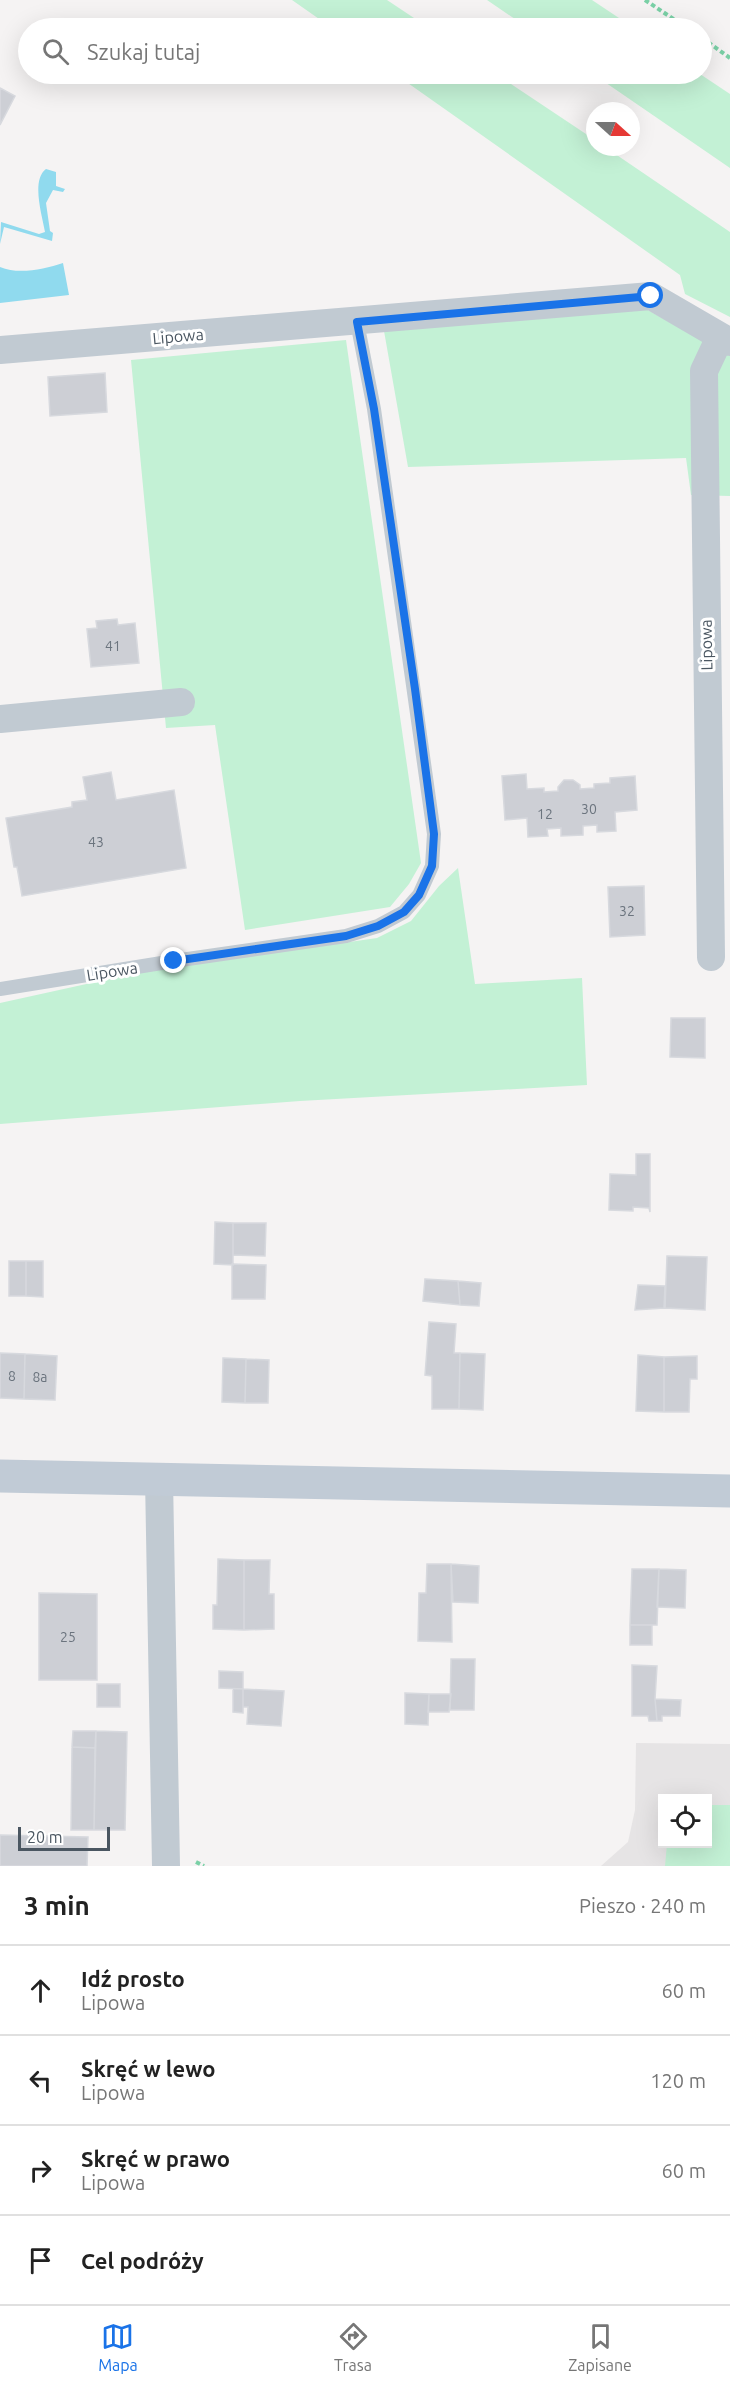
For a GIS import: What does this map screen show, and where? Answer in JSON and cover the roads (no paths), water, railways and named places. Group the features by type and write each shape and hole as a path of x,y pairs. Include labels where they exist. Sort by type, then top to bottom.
{"street":[{"name":"Lipowa","path":"0,350 651,296 725,340 704,371 711,957"},
{"path":"0,719 181,702"},
{"path":"0,1476 730,1491"},
{"path":"159,1478 166,1866"}],"lane":[{"name":"Lipowa","path":"0,989 346,936 378,926 404,912 419,895 432,866 434,834 374,409 357,322"}],"water":[{"path":"46,169 56,172 56,186 65,189 63,192 53,190 46,203 50,231 53,233 52,241 4,227 0,244 1,222 39,234 45,232 38,189 39,181"},
{"path":"63,263 69,295 0,303 0,267 23,271"}]}
